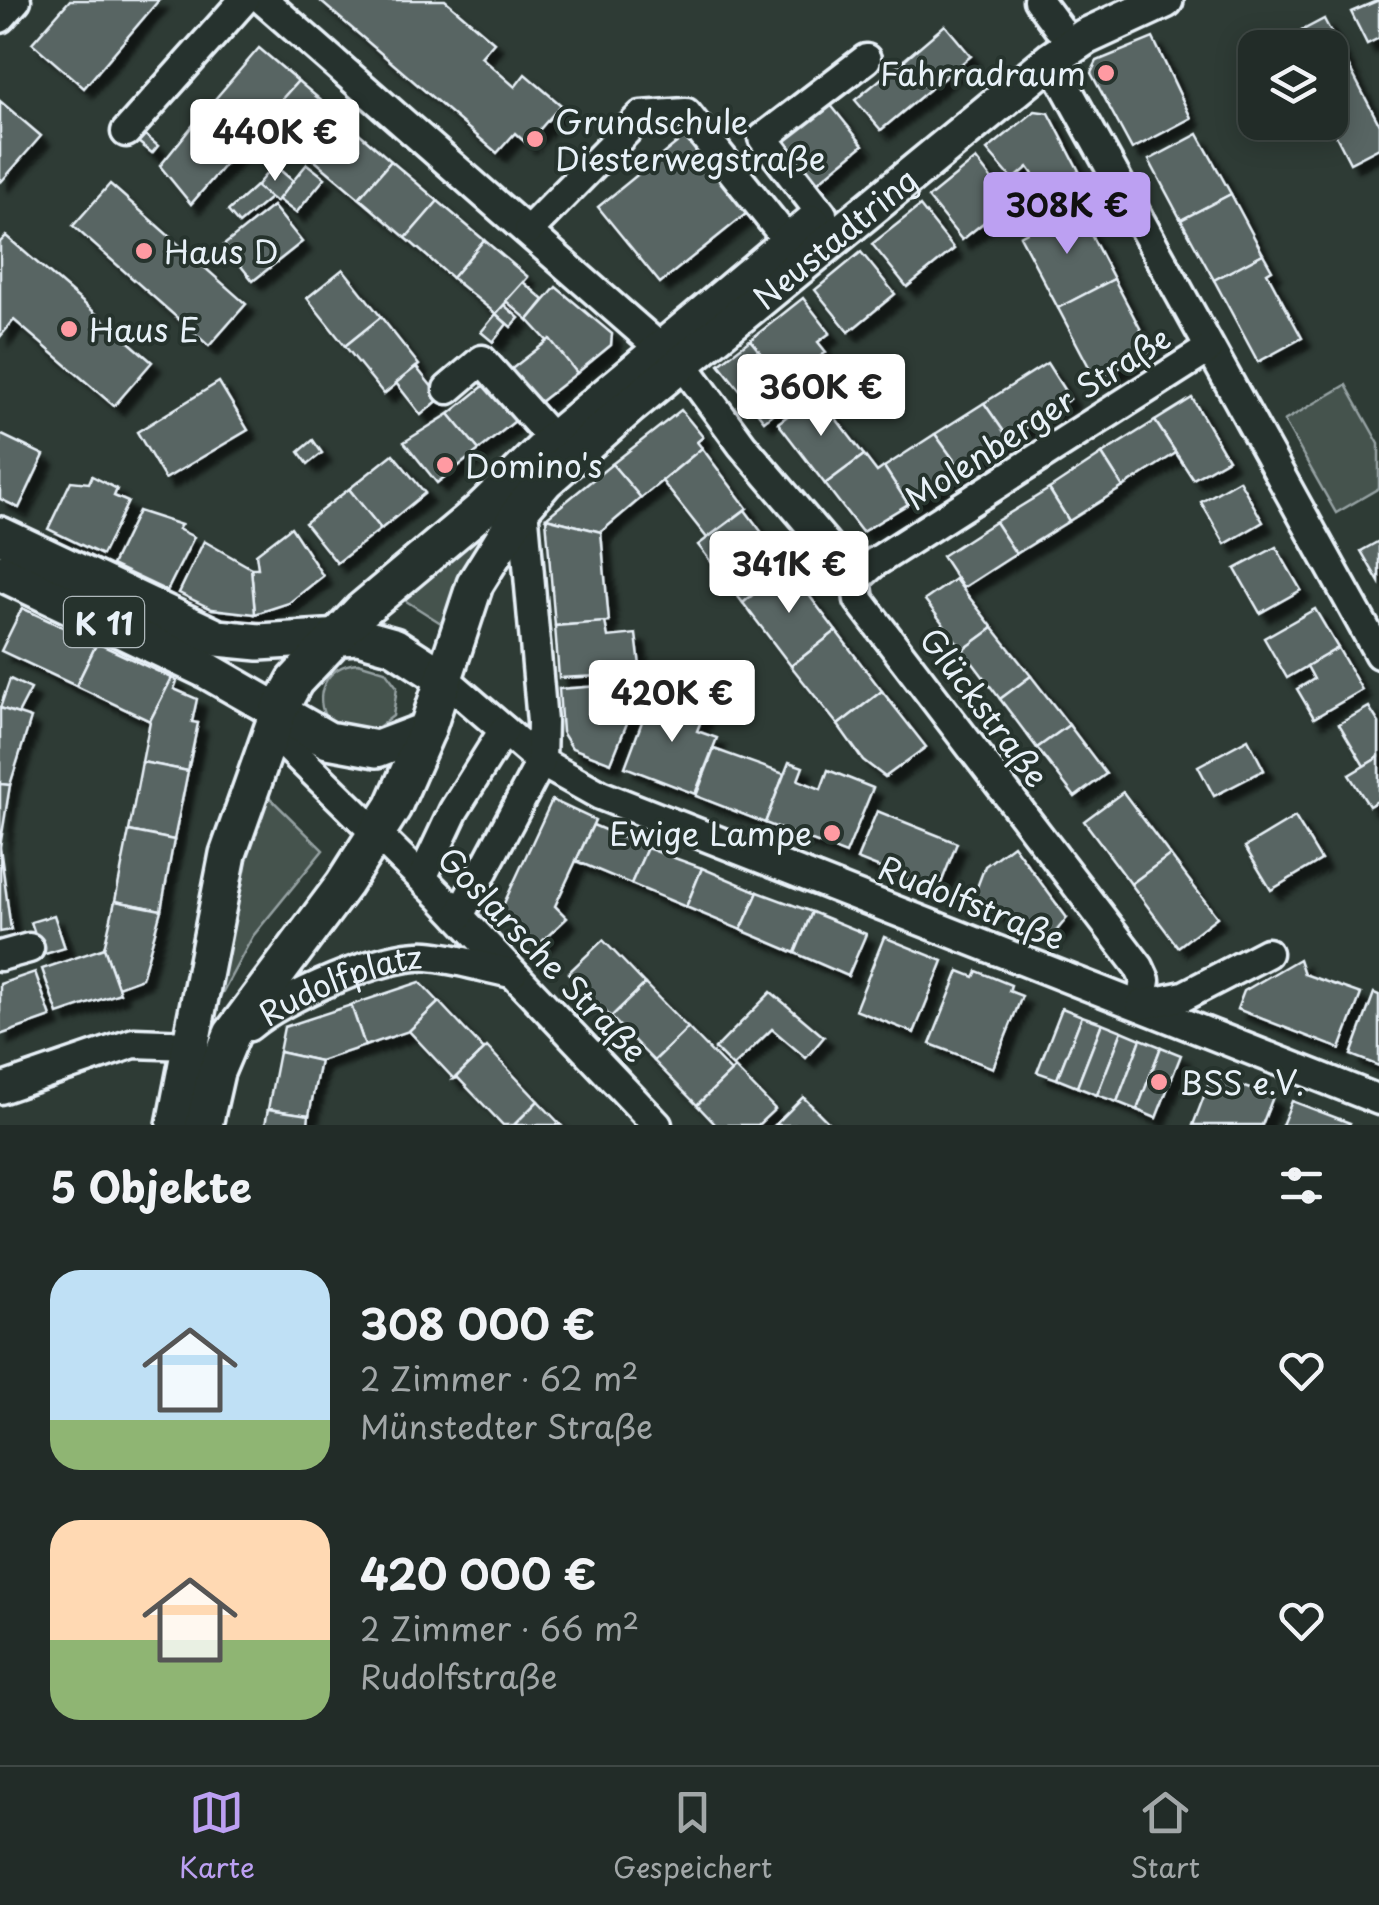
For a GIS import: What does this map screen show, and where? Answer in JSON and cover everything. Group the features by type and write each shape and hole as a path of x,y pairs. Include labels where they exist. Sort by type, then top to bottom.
{"main road":[{"name":"Neustadtring","path":"796,251 822,214 1049,29 1104,0"},
{"name":"Neustadtring","path":"1049,29 1085,37 1166,0"},
{"name":"Neustadtring","path":"334,636 479,512 553,440 671,355 1049,29"},
{"name":"Neustadtring","path":"523,507 671,355"},
{"name":"Rudolfplatz","path":"205,1051 254,1002 377,833 427,730 475,584 523,507"},
{"name":"K 11","path":"0,535 192,628 242,642 358,636 394,646 445,679"},
{"name":"K 11","path":"3,582 208,672 328,740 364,749 390,747 427,730"},
{"path":"204,1125 202,975 228,854 279,710 302,671 334,636"},
{"path":"175,1125 205,1051"}],"street":[{"path":"0,18 16,0"},
{"path":"126,132 244,0"},
{"name":"Glückstraße","path":"263,0 671,355 856,580 858,600 1139,967 1145,980 1141,1006"},
{"path":"1049,29 1207,350 1379,654"},
{"path":"822,214 762,138 866,59"},
{"path":"530,230 641,116 686,113 796,251"},
{"name":"Molenberger Straße","path":"856,580 1207,350"},
{"path":"448,389 482,360 553,440"},
{"path":"459,916 542,762 523,507"},
{"path":"445,679 542,762"},
{"path":"279,710 282,742 377,833"},
{"path":"422,878 454,810 504,730"},
{"name":"Rudolfstraße","path":"542,762 600,794 1379,1100"},
{"name":"Goslarsche Straße","path":"377,833 657,1125"},
{"path":"0,956 29,948"},
{"path":"1141,1006 1184,996 1267,953"},
{"name":"Rudolfplatz","path":"205,1051 300,992 406,958 427,956 512,972"},
{"path":"0,1089 134,1043 205,1051"}],"shaded area":[{"path":"1346,385 1379,444 1379,488 1336,513 1284,421"},
{"path":"473,536 480,544 444,625 398,596"},
{"path":"358,663 385,671 397,687 393,716 372,732 328,722 323,712 322,692 330,676"},
{"path":"265,793 323,850 253,936 220,997 213,996 243,862"}],"building":[{"path":"70,0 159,0 84,88 32,43"},
{"path":"319,0 445,0 494,42 481,57 515,87 525,74 561,105 527,144 515,133 497,153"},
{"path":"1379,0 1379,38 1367,44 1351,12"},
{"path":"1324,19 1330,30 1303,30"},
{"path":"945,25 971,56 929,90 904,60"},
{"path":"1153,38 1191,118 1132,149 1091,73 1097,61"},
{"path":"259,48 298,81 236,152 197,120"},
{"path":"904,60 929,90 881,130 855,100"},
{"path":"1348,65 1379,124 1379,148 1350,163 1338,140 1348,140"},
{"path":"298,81 345,121 313,159 265,118"},
{"path":"0,101 41,136 1,182 0,181"},
{"path":"830,104 863,145 811,188 777,147"},
{"path":"1035,111 1049,113 1079,171 1044,190 1028,167 1013,180 987,150"},
{"path":"197,120 236,152 191,204 160,166"},
{"path":"345,121 391,161 359,198 313,159"},
{"path":"690,132 752,209 660,283 598,207"},
{"path":"144,134 158,146 152,153 138,142"},
{"path":"1198,134 1231,194 1181,220 1149,160"},
{"path":"976,159 1009,202 962,240 928,198"},
{"path":"391,161 438,201 406,238 359,198"},
{"path":"307,164 325,178 296,213 278,199"},
{"path":"274,165 293,181 276,202 256,186"},
{"name":"Haus D","path":"110,184 246,304 209,346 73,226"},
{"path":"256,186 270,198 239,224 228,211"},
{"path":"1231,194 1263,254 1214,280 1181,220"},
{"path":"438,201 484,240 452,278 406,238"},
{"path":"273,206 302,242 253,281 224,245"},
{"path":"920,206 954,249 907,287 872,244"},
{"path":"1076,206 1114,279 1058,308 1020,236"},
{"name":"Haus E","path":"6,236 152,362 114,406 14,320 0,337 0,242"},
{"path":"484,240 528,277 496,314 452,278"},
{"path":"861,252 895,294 849,332 815,290"},
{"path":"1263,254 1272,270 1267,273 1302,338 1258,362 1214,280"},
{"path":"343,269 381,317 345,346 307,298"},
{"path":"1114,279 1152,351 1096,380 1058,308"},
{"path":"523,282 544,300 528,320 506,301"},
{"path":"556,287 612,334 611,345 577,373 528,320"},
{"path":"803,298 830,333 818,342 826,352 798,375 789,364 778,373 750,340"},
{"path":"504,305 519,318 511,327 496,314"},
{"path":"496,314 507,324 493,342 481,332"},
{"path":"381,317 419,365 384,394 345,346"},
{"path":"550,339 577,373 531,409 504,375"},
{"path":"750,340 796,396 764,421 719,364"},
{"path":"1047,363 1070,399 1009,439 984,403"},
{"path":"416,367 441,398 421,415 396,383"},
{"path":"491,380 520,417 479,450 449,414"},
{"path":"219,382 248,430 165,479 137,432"},
{"path":"817,394 864,455 825,484 778,423"},
{"path":"1192,398 1228,459 1193,479 1155,421"},
{"path":"984,403 1009,439 961,470 935,434"},
{"path":"681,410 703,437 697,442 702,448 641,498 612,464"},
{"path":"449,414 479,450 437,483 404,442"},
{"path":"1155,421 1176,453 1123,487 1102,454"},
{"path":"0,434 44,455 19,508 0,499"},
{"path":"935,434 961,470 908,504 884,467"},
{"path":"313,440 322,453 308,464 299,452"},
{"path":"702,448 747,508 707,538 662,481"},
{"path":"393,454 425,493 381,529 349,489"},
{"path":"1102,454 1123,487 1069,521 1049,489"},
{"path":"864,455 877,472 884,467 908,504 862,532 825,484"},
{"path":"612,464 641,498 601,532 546,518"},
{"path":"92,476 117,489 114,496 128,502 102,555 48,529 71,481 89,483"},
{"path":"1239,480 1263,522 1225,544 1201,502"},
{"path":"349,489 381,529 337,563 305,523"},
{"path":"1049,489 1069,521 1016,554 995,522"},
{"path":"745,510 787,566 743,603 698,545"},
{"path":"138,511 181,525 178,529 194,537 167,591 112,565"},
{"path":"546,518 601,532 609,622 555,626"},
{"path":"995,522 1016,554 963,588 942,556"},
{"path":"291,527 323,576 289,603 255,614 251,568 258,568 256,554"},
{"path":"204,541 251,568 255,614 212,609 179,593"},
{"path":"1379,541 1379,582 1361,551"},
{"path":"1276,547 1301,590 1260,613 1235,569"},
{"path":"787,566 836,631 791,666 743,603"},
{"path":"955,579 993,628 963,650 925,600"},
{"path":"22,608 97,643 76,686 1,651"},
{"path":"1315,609 1338,648 1287,678 1264,638"},
{"path":"605,622 608,637 636,634 641,674 559,678 555,626"},
{"path":"993,628 1031,676 1000,699 963,650"},
{"path":"836,631 882,691 838,725 791,666"},
{"path":"97,643 172,678 150,721 76,686"},
{"path":"1338,648 1362,690 1314,718 1297,689 1314,679 1307,666"},
{"path":"1031,676 1069,725 1037,748 1000,699"},
{"path":"172,678 177,681 174,689 197,699 192,722 198,723 188,771 142,762 150,721"},
{"path":"10,679 31,689 18,714 0,708"},
{"path":"614,685 633,708 611,763 572,748 562,732 559,689"},
{"path":"882,691 926,747 885,777 863,760 838,725"},
{"path":"662,694 705,710 697,731 717,738 695,794 625,767 646,711 654,714"},
{"path":"1369,707 1379,723 1379,757 1364,766 1339,724"},
{"path":"0,708 31,718 10,785 0,784"},
{"path":"1069,725 1106,774 1075,797 1037,748"},
{"path":"1248,739 1264,770 1214,796 1198,766"},
{"path":"714,749 784,774 765,823 696,796"},
{"path":"1379,757 1379,800 1369,806 1349,775"},
{"path":"142,762 188,771 174,840 129,831"},
{"path":"789,762 803,767 798,780 821,789 828,770 873,788 846,854 765,823"},
{"path":"0,784 10,785 0,847"},
{"path":"1123,792 1170,855 1131,884 1084,821"},
{"path":"552,800 595,820 555,906 567,918 535,948 500,912"},
{"path":"877,811 957,843 938,891 857,859"},
{"path":"1295,817 1321,860 1271,890 1245,847"},
{"path":"593,825 647,848 631,884 576,861"},
{"path":"129,831 174,840 161,910 115,901"},
{"path":"1013,845 1067,918 1053,935 971,903 985,866"},
{"path":"0,847 11,930 0,932"},
{"path":"647,848 702,868 686,907 631,884"},
{"path":"1170,855 1217,917 1178,947 1131,884"},
{"path":"702,868 758,892 741,930 686,907"},
{"path":"758,892 812,912 795,953 741,930"},
{"path":"115,901 161,910 142,978 118,987 104,948"},
{"path":"812,912 866,934 848,976 795,953"},
{"path":"54,915 65,948 42,955 31,922"},
{"path":"884,937 943,961 914,1033 855,1010"},
{"path":"603,940 645,984 611,1017 568,973"},
{"path":"104,948 120,993 58,1014 42,969"},
{"path":"1299,959 1304,974 1361,994 1340,1049 1237,1009 1244,991"},
{"path":"959,971 974,977 977,971 1011,985 1009,991 1022,996 993,1068 930,1044"},
{"path":"35,972 51,1017 0,1035 0,984"},
{"path":"420,982 439,1002 409,1031 365,1046 351,1005"},
{"path":"645,984 688,1028 654,1061 611,1017"},
{"path":"771,992 824,1037 806,1058 772,1029 733,1067 715,1049"},
{"path":"1374,993 1379,995 1379,1066 1351,1055"},
{"path":"439,1002 484,1050 454,1079 409,1031"},
{"path":"351,1005 365,1046 320,1061 279,1052 284,1027"},
{"path":"1062,1008 1082,1016 1057,1079 1037,1072"},
{"path":"1082,1016 1102,1023 1077,1087 1057,1079"},
{"path":"1102,1023 1122,1031 1097,1095 1077,1087"},
{"path":"688,1028 731,1072 697,1105 654,1061"},
{"path":"1122,1031 1141,1039 1117,1102 1097,1095"},
{"path":"1141,1039 1161,1047 1137,1110 1117,1102"},
{"path":"487,1047 538,1101 514,1125 503,1125 458,1078 454,1079"},
{"name":"BSS e.V.","path":"1161,1047 1181,1055 1156,1118 1137,1110"},
{"path":"279,1052 320,1061 309,1115 268,1109"},
{"path":"735,1068 775,1109 758,1125 716,1125 697,1105"},
{"path":"1212,1075 1273,1097 1262,1125 1193,1125"},
{"path":"803,1097 831,1125 775,1125"},
{"path":"538,1101 561,1125 514,1125"},
{"path":"1292,1101 1350,1123 1282,1125"},
{"path":"268,1109 309,1115 308,1125 265,1125"}],"place":[{"name":"Fahrradraum","path":"1106,73"},
{"name":"Grundschule Diesterwegstraße","path":"535,139"},
{"name":"Haus D","path":"144,251"},
{"name":"Haus E","path":"69,329"},
{"name":"Domino's","path":"445,465"},
{"name":"Ewige Lampe","path":"832,833"},
{"name":"BSS e.V.","path":"1159,1082"}]}
